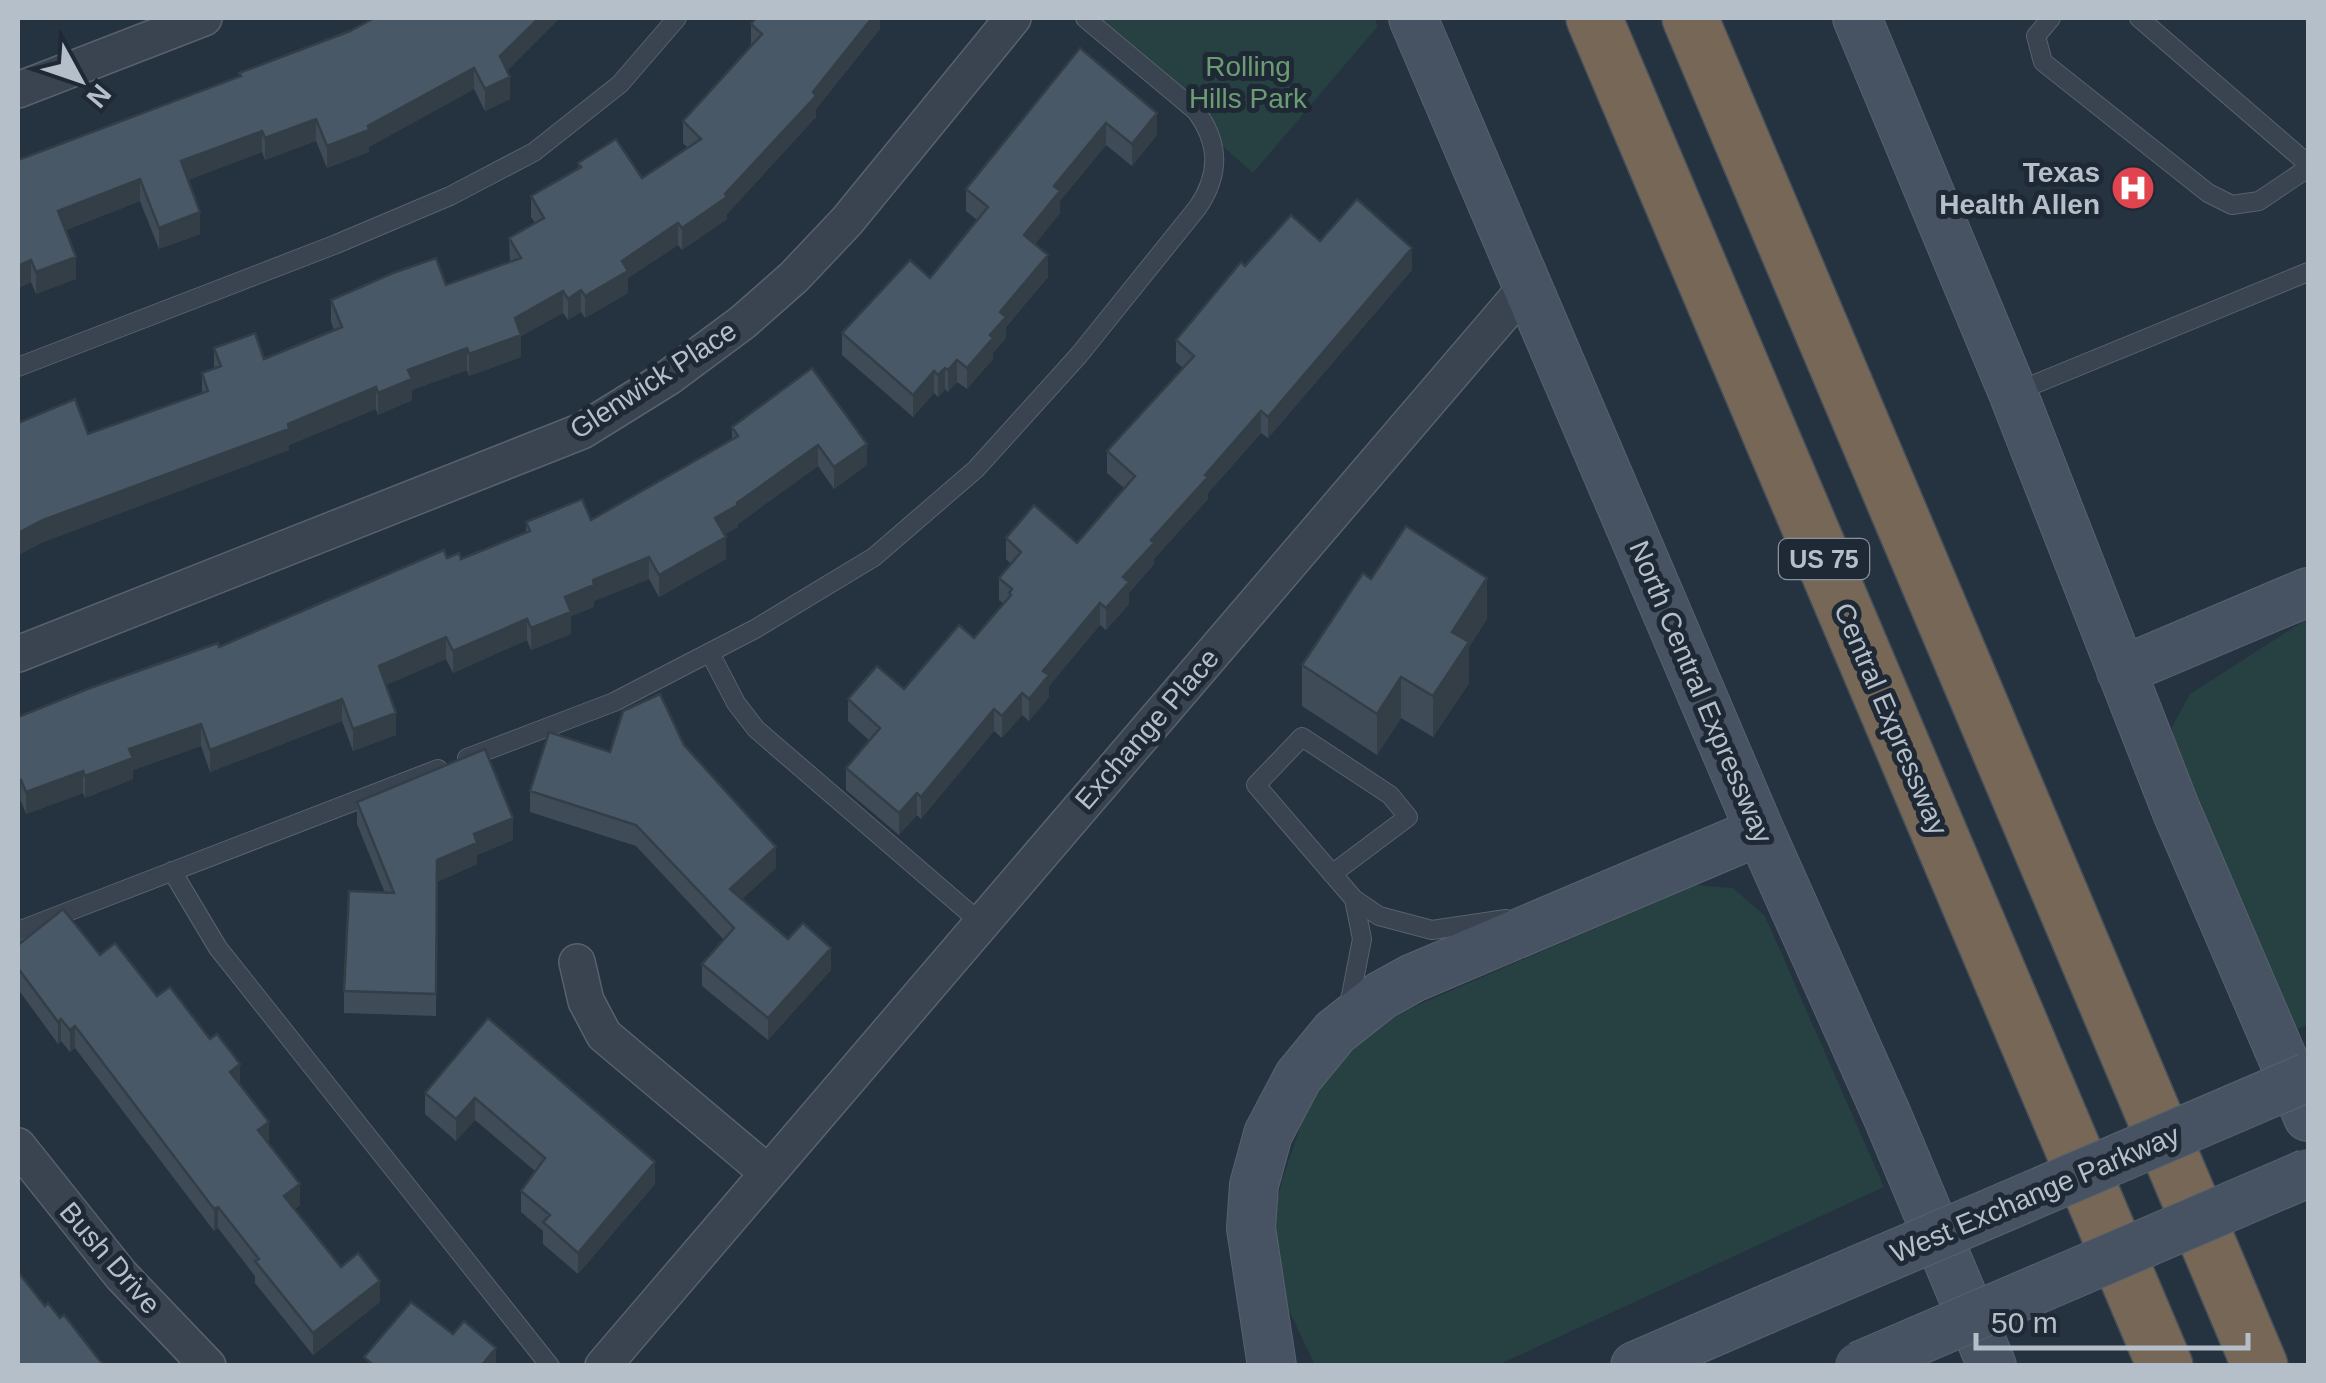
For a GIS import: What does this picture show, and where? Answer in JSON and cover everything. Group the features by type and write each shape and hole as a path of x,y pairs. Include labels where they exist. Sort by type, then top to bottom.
{"highway":[{"name":"Central Expressway","path":"1594,18 2165,1366"},
{"name":"US 75","path":"1690,18 2260,1366"}],"main road":[{"name":"North Central Expressway","path":"1413,18 1992,1366"},
{"path":"1857,18 2012,392 2121,672 2308,1116"},
{"path":"2121,672 2308,592"},
{"path":"1292,1366 1270,1345 1251,1228 1254,1185 1268,1134 1298,1077 1346,1023 1382,995 1413,978 1760,831"},
{"name":"West Exchange Parkway","path":"1635,1366 2308,1077"},
{"path":"1860,1366 2308,1173"}],"street":[{"path":"18,90 204,18"},
{"name":"Glenwick Place","path":"18,654 582,431 669,377 743,322 794,277 847,221 1003,21"},
{"name":"Exchange Place","path":"603,1366 1528,285"},
{"path":"578,962 586,1000 604,1035 768,1173"},
{"name":"Bush Drive","path":"18,1146 121,1275 208,1366"}],"lane":[{"path":"18,367 334,245 450,196 534,152 620,84 677,18"},
{"path":"18,931 614,702 710,653 874,557 976,469 1079,355 1210,190 1216,159 1209,128 1196,111 1085,18"},
{"path":"2051,18 2036,36 2043,62 2208,194 2232,205 2259,201 2308,166 2138,18"},
{"path":"2012,392 2308,272"},
{"path":"710,653 736,703 756,730 982,923"},
{"path":"1332,874 1408,817 1390,795 1302,737 1256,785 1332,874 1354,899 1379,916 1432,930 1570,910"},
{"path":"172,871 218,948 550,1366"},
{"path":"1346,1023 1362,939 1354,899"}],"green space":[{"name":"Rolling Hills Park","path":"1078,18 1374,18 1378,26 1253,173"},
{"path":"2308,618 2308,1024 2288,1033 2175,760 2172,727 2190,694"},
{"path":"1696,885 1733,888 1765,916 1884,1187 1498,1365 1315,1365 1282,1296 1272,1226 1282,1180 1302,1122 1329,1071 1390,1017"}],"building":[{"path":"374,18 539,18 500,56 510,77 485,89 474,68 368,126 369,130 327,146 316,119 265,138 262,131 181,161 200,212 159,228 140,179 58,211 76,257 36,272 31,260 18,266 18,160 241,76 239,73"},
{"path":"756,18 872,18 813,92 816,96 725,194 727,197 682,228 678,223 622,261 628,271 585,296 581,290 568,299 563,291 515,318 521,335 469,354 467,348 408,370 412,379 378,393 376,387 288,424 289,429 43,520 18,533 18,423 75,399 88,434 208,391 202,373 221,366 214,348 255,333 264,359 342,327 331,300 393,273 436,258 446,285 521,258 509,238 544,218 531,196 581,167 578,163 616,139 642,178 701,139 683,121 762,34 751,24"},
{"path":"1080,48 1157,113 1132,144 1106,123 1054,186 1060,191 1024,235 1048,255 1000,312 1006,317 990,335 993,338 967,368 957,360 938,375 934,371 913,395 842,333 910,260 930,278 988,207 966,189"},
{"path":"1357,199 1412,248 1268,417 1261,411 1205,475 1208,477 1123,577 1129,582 1106,608 1100,603 1043,671 1049,675 1029,699 1022,693 1002,716 994,709 921,797 917,793 899,813 846,768 880,728 848,699 877,666 904,689 959,625 974,638 1011,595 1012,589 999,578 1021,552 1006,538 1034,505 1077,543 1135,476 1107,451 1194,356 1176,340 1241,262 1245,266 1291,215 1320,241"},
{"path":"812,368 867,444 834,467 818,445 715,518 726,537 659,575 649,557 593,580 594,585 565,597 571,612 531,628 527,619 453,651 446,637 379,666 396,713 353,729 342,699 210,750 201,724 129,749 133,758 85,776 83,771 26,792 21,780 18,781 18,717 218,643 219,647 444,550 447,558 459,553 461,559 530,531 526,522 582,499 591,520 738,436 732,427"},
{"path":"1406,526 1487,578 1452,632 1469,642 1433,696 1401,677 1377,714 1302,665 1363,573 1371,579"},
{"path":"660,694 684,745 776,847 730,889 788,939 803,923 831,948 768,1018 702,964 734,928 636,825 530,791 549,732 610,752 623,711"},
{"path":"485,749 513,818 474,834 477,843 437,860 436,994 344,991 349,891 394,893 357,802"},
{"path":"63,909 100,955 115,943 157,996 170,987 210,1039 217,1034 240,1064 230,1072 269,1122 258,1130 300,1184 284,1196 341,1267 358,1253 380,1281 313,1333 75,1026 70,1030 61,1019 58,1022 18,968 18,945"},
{"path":"488,1018 655,1162 578,1253 543,1222 550,1215 521,1191 545,1158 475,1098 456,1119 425,1093"},
{"path":"18,1272 45,1306 48,1303 60,1318 64,1315 104,1366 18,1366"},
{"path":"411,1302 453,1334 464,1321 496,1348 481,1366 374,1366 364,1357"}],"place":[{"name":"Texas Health Allen","path":"2133,188"}]}
